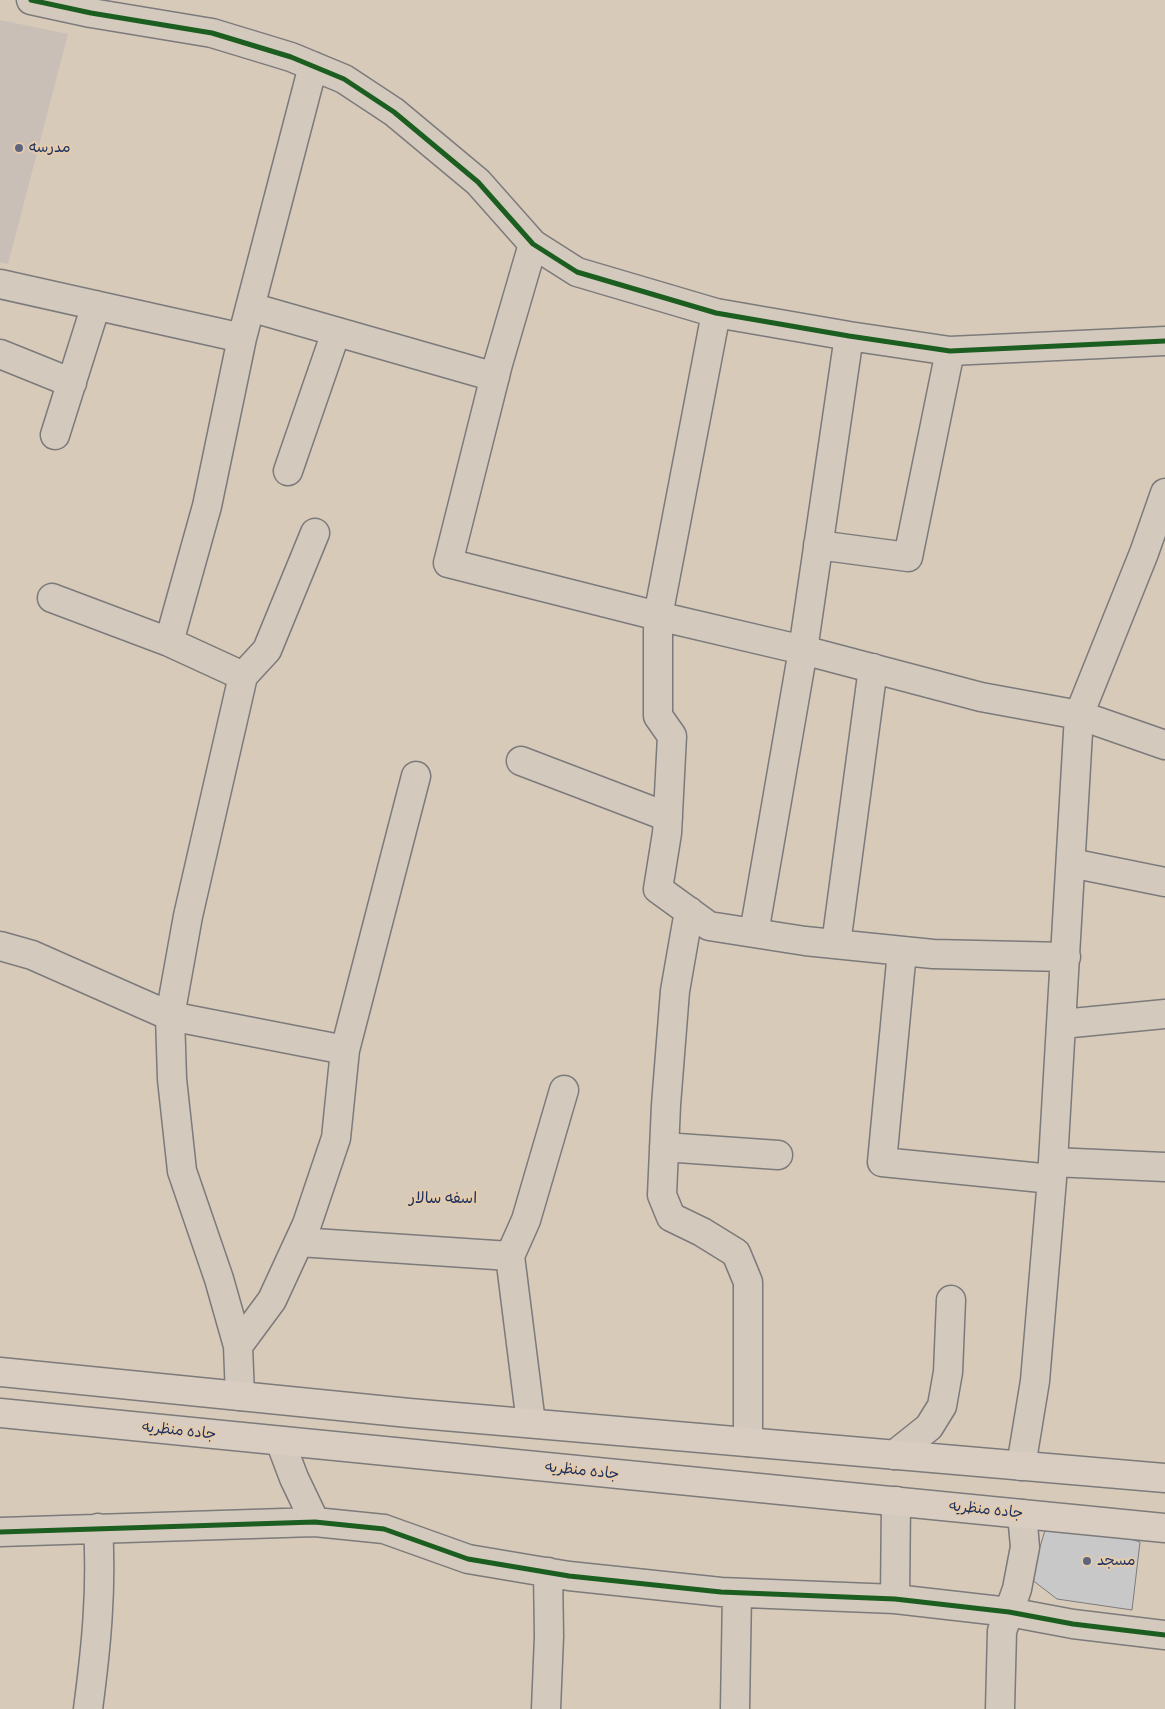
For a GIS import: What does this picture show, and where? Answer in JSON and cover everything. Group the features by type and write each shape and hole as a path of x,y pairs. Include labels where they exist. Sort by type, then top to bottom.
{"main road":[{"path":"0,1372 530,1424 1165,1478"},
{"name":"جاده منظریه","path":"0,1413 1165,1528"}],"street":[{"path":"31,0 91,13 212,33 291,57 344,79 394,112 478,182 533,244 577,272 716,313 950,351 1165,341"},
{"path":"169,642 207,506 242,338 313,66"},
{"path":"533,244 495,377 448,563 803,650 982,697 1079,715 1165,745"},
{"path":"0,284 242,338"},
{"path":"55,435 96,305"},
{"path":"250,307 495,377"},
{"path":"716,313 658,616 658,716 672,736 668,817 658,889 710,926 836,944 933,954 1066,957"},
{"path":"288,471 336,332"},
{"path":"754,933 803,650 849,336"},
{"path":"818,545 908,557 950,351"},
{"path":"0,354 72,383"},
{"path":"1021,1466 1036,1381 1062,1024 1079,715 1144,553 1165,494"},
{"path":"240,1396 238,1346 219,1279 182,1171 172,1079 170,1016 188,916 243,676 267,650 315,533"},
{"path":"52,598 169,642 243,676"},
{"path":"836,944 873,668"},
{"path":"521,761 668,817"},
{"path":"238,1346 272,1300 308,1224 336,1138 344,1050 416,776"},
{"path":"1071,863 1165,882"},
{"path":"689,911 675,990 662,1195 671,1217 702,1232 736,1253 748,1282 748,1442"},
{"path":"0,946 32,955 170,1016 344,1050"},
{"path":"902,951 882,1162 1052,1170 1165,1167"},
{"path":"1062,1024 1165,1014"},
{"path":"530,1424 510,1256 526,1220 564,1090"},
{"path":"664,1147 778,1155"},
{"path":"299,1242 510,1256"},
{"path":"894,1455 929,1427 942,1406 948,1372 951,1300"},
{"path":"280,1441 294,1478 315,1522"},
{"path":"895,1599 896,1501"},
{"path":"1000,1709 1002,1631 1017,1589 1025,1547 1022,1514"},
{"path":"0,1532 315,1522 384,1529 468,1560 548,1572 737,1593 895,1599 1009,1612 1073,1624 1165,1635"},
{"path":"88,1709 99,1615 100,1563 98,1528"},
{"path":"546,1709 549,1636 548,1572"},
{"path":"735,1709 737,1593"}],"shaded area":[{"name":"مدرسه","path":"0,20 68,34 8,264 0,262"}],"building":[{"name":"مسجد","path":"1049,1518 1072,1521 1140,1542 1132,1610 1057,1599 1031,1579"}],"cycle path":[{"path":"31,0 91,13 212,33 291,57 344,79 394,112 478,182 533,244 577,272 716,313 950,351 1165,341"},
{"path":"0,1532 315,1522 384,1529 468,1559 569,1576 721,1592 895,1599 1009,1612 1073,1624 1165,1635"}],"place":[{"name":"مدرسه","path":"19,148"},
{"name":"مسجد","path":"1087,1561"}],"district":[{"name":"اسفه سالار","path":"443,1199"}]}
